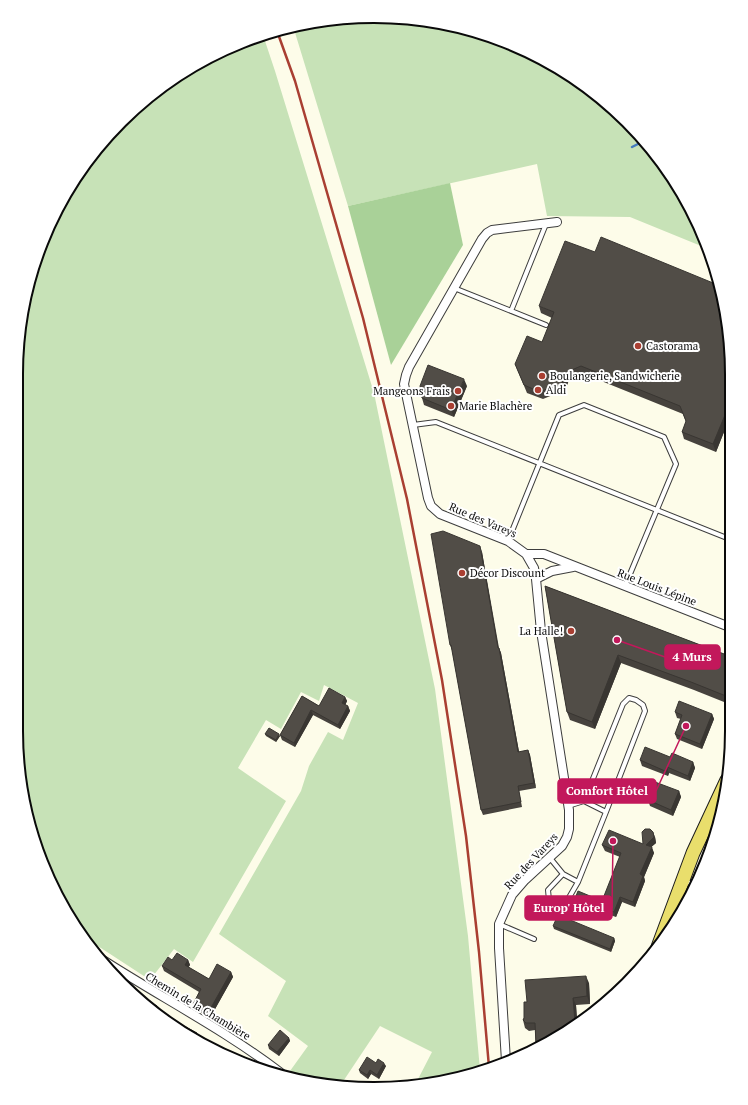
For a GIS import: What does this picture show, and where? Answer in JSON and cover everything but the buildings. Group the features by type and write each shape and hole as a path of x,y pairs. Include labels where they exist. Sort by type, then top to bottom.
{"main road":[{"path":"665,927 693,853 718,800"}],"street":[{"name":"Rue des Vareys","path":"506,1056 499,948 499,924 512,895 525,880 562,846 567,838 569,829 568,806 541,631 536,579 534,568 526,554 508,541 440,514 432,506 428,498 404,384 406,375 454,288 482,239 487,233 492,230 557,222"},
{"name":"Rue Louis Lépine","path":"526,554 544,554 725,625"},
{"path":"536,579 552,571 573,566"},
{"name":"Chemin de la Chambière","path":"126,978 207,1022 258,1055 272,1066"}],"lane":[{"path":"511,311 546,223"},
{"path":"454,288 546,325"},
{"path":"508,541 559,415 584,405 664,437 676,464 625,587"},
{"path":"413,425 436,422 725,537"},
{"path":"564,874 548,890 549,900 557,904 566,901 578,882 606,812 645,711 643,705 636,700 629,698 623,704 584,801"},
{"path":"568,806 584,801 606,812"},
{"path":"550,858 564,874 578,882"},
{"path":"682,880 690,883"},
{"path":"499,924 534,939"}],"green space":[{"path":"374,23 420,26 465,35 508,50 550,70 588,96 622,126 652,160 678,199 689,219 700,246 630,217 547,216 537,164 348,206 295,32 328,26 351,24"},
{"path":"265,41 374,393 435,689 468,936 480,1065 465,1070 418,1079 432,1052 380,1026 344,1080 291,1072 290,1071 308,1046 268,1016 286,981 219,934 301,791 309,766 328,732 343,740 358,703 324,685 319,701 301,692 281,729 266,720 238,768 286,801 193,962 174,949 150,980 96,945 82,926 59,886 50,865 35,822 30,799 26,777 23,731 23,374 26,328 35,283 59,219 82,179 110,143 143,110 179,82 219,59"},
{"path":"450,183 463,245 391,365 348,206"}],"waterway":[{"path":"632,147 639,144"}],"railway":[{"path":"279,36 295,81 363,318 407,499 442,680 466,836 479,952 489,1062"}],"place":[{"name":"Castorama","path":"638,346"},
{"name":"Boulangerie, Sandwicherie","path":"542,376"},
{"name":"Aldi","path":"538,390"},
{"name":"Mangeons Frais","path":"458,391"},
{"name":"Marie Blachère","path":"451,406"},
{"name":"Décor Discount","path":"462,573"},
{"name":"La Halle!","path":"571,631"},
{"name":"4 Murs","path":"617,640"},
{"name":"Comfort Hôtel","path":"686,726"},
{"name":"Europ' Hôtel","path":"613,841"}]}
